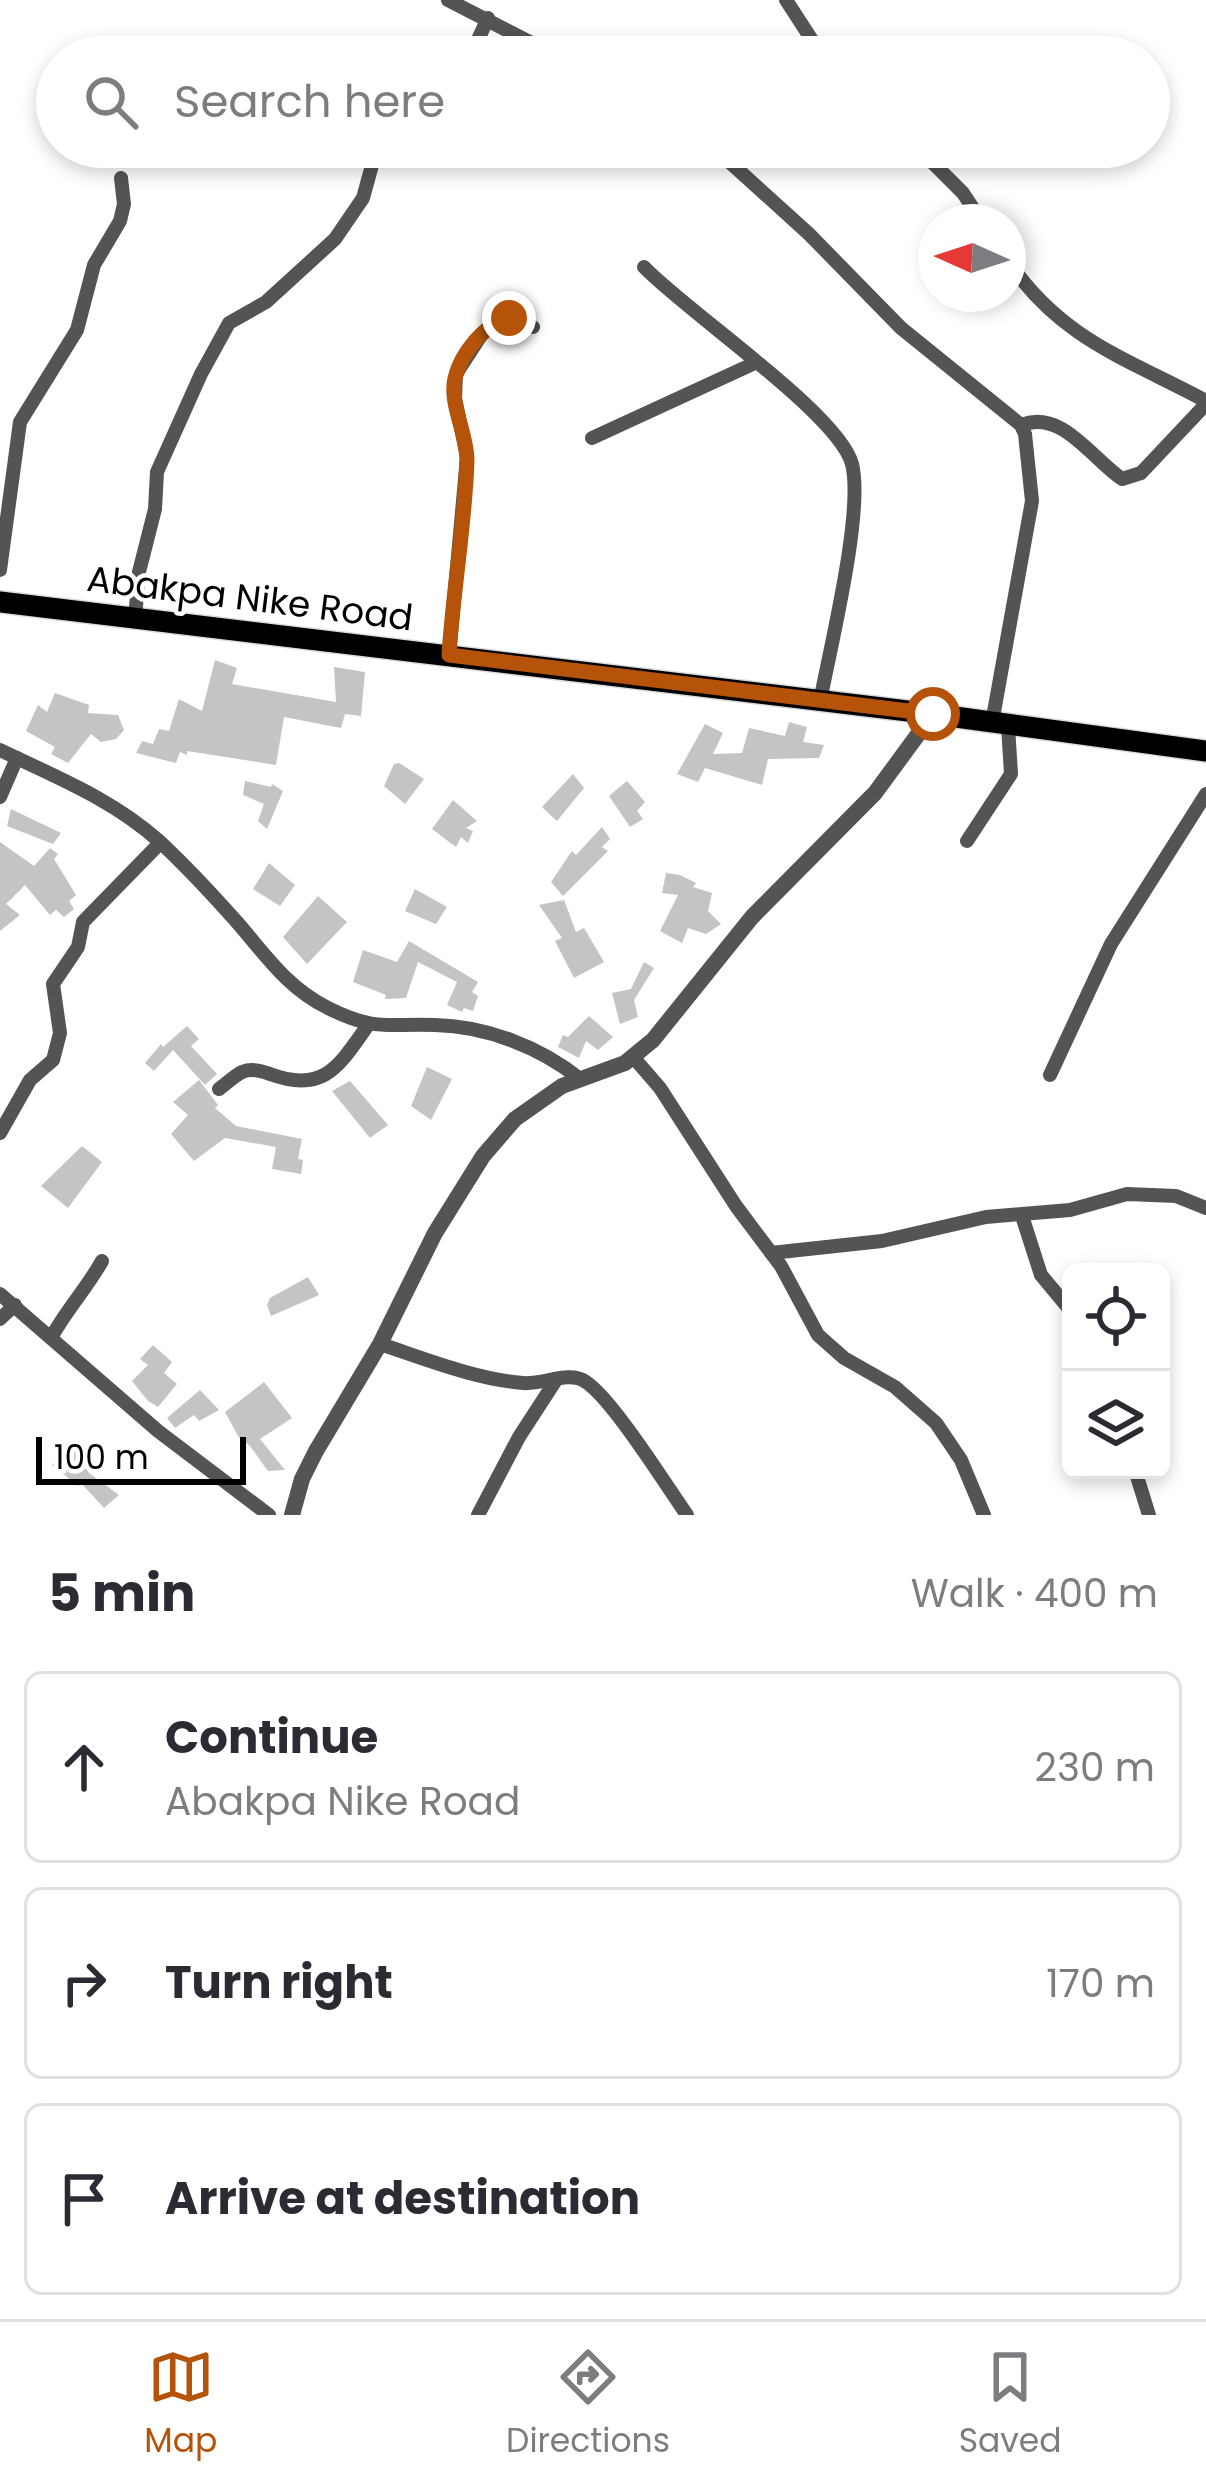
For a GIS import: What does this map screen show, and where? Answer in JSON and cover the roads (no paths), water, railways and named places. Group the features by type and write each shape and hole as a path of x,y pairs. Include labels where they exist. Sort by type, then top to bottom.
{"main road":[{"name":"Abakpa Nike Road","path":"0,602 933,714 1206,752"}],"street":[{"path":"448,0 521,36"},
{"path":"786,0 809,36"},
{"path":"480,36 488,18"},
{"path":"135,618 158,472 184,407 230,323 266,302 335,239 363,198 371,168"},
{"path":"738,168 901,328 1021,425 1032,501 1000,724 1011,774 967,841"},
{"path":"938,168 970,204"},
{"path":"0,570 24,412 76,330 94,265 120,221 122,178"},
{"path":"644,267 812,408 851,459 854,502 820,702"},
{"path":"1021,425 1035,420 1066,429 1099,464 1122,479 1141,473 1206,403 1090,344 1061,322 1026,282"},
{"path":"449,655 467,457 455,398 456,374 482,334 498,320 509,318 533,327"},
{"path":"592,437 755,363"},
{"path":"0,431 17,436"},
{"path":"292,1515 316,1451 380,1344 435,1233 483,1156 526,1111 562,1086 634,1058 663,1030 752,917 875,793 933,714"},
{"path":"0,750 123,812 160,842 282,977 316,1002 387,1028 448,1026 504,1038 580,1079"},
{"path":"0,797 17,758"},
{"path":"1050,1075 1111,944 1206,794"},
{"path":"0,1133 30,1080 53,1060 60,1033 53,984 78,947 83,922 160,842"},
{"path":"219,1089 243,1071 299,1083 319,1079 351,1049 368,1024"},
{"path":"634,1058 660,1088 771,1253 808,1319 830,1347 895,1387 936,1423 961,1460 984,1515"},
{"path":"771,1253 838,1248 986,1217 1022,1216 1151,1192 1206,1208"},
{"path":"1022,1216 1041,1275 1062,1300"},
{"path":"52,1338 102,1261"},
{"path":"0,1294 158,1431 269,1515"},
{"path":"0,1319 15,1305"},
{"path":"380,1344 499,1380 530,1384 571,1376 584,1380 687,1515"},
{"path":"478,1515 556,1380"},
{"path":"1138,1479 1149,1515"}]}
